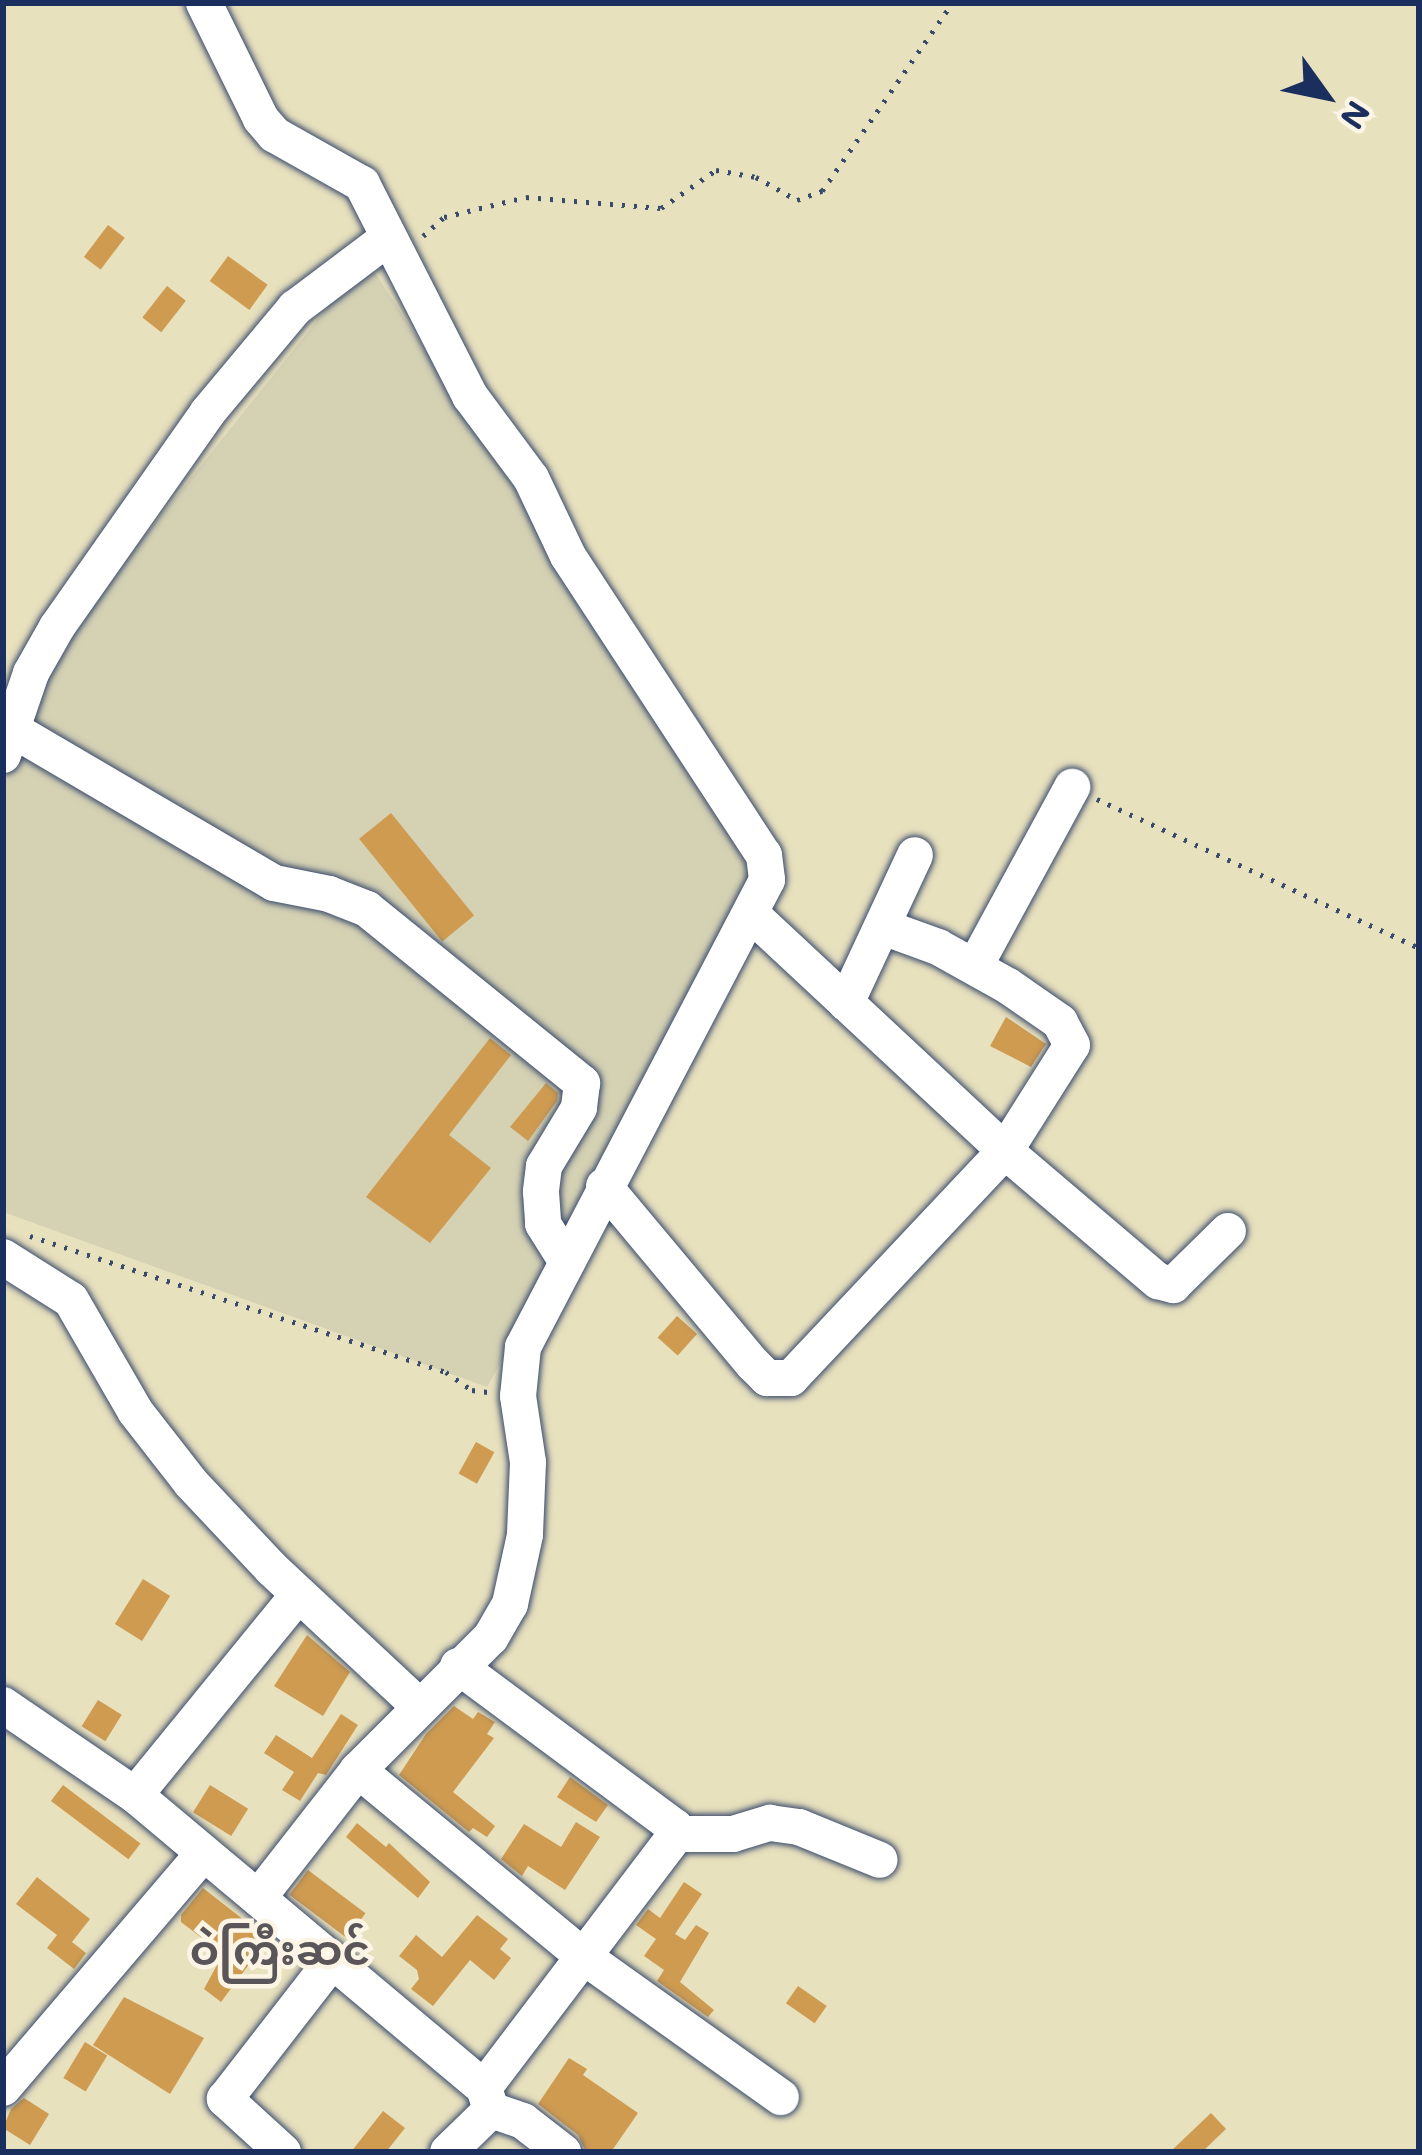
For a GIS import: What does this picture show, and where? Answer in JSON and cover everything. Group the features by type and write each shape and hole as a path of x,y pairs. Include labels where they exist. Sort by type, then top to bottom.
{"street":[{"path":"204,3 261,119 274,135 362,184 470,396 531,478 568,556 764,854 767,880 524,1347 518,1396 527,1462 520,1558 510,1604 490,1638 358,1770 258,1898"},
{"path":"393,249 295,308 208,412 57,628 6,735 274,883 329,894 367,909 582,1083 579,1108 544,1166 541,1192 543,1224 567,1262"},
{"path":"975,966 1072,787"},
{"path":"846,1003 915,855"},
{"path":"751,914 1005,1151 1167,1286 1228,1231"},
{"path":"604,1186 753,1364 777,1381 791,1378 1005,1151 1067,1060 1072,1045 1060,1022 975,966 883,927"},
{"path":"14,1246 71,1300 160,1444 299,1594 418,1705"},
{"path":"135,1795 299,1594"},
{"path":"458,1666 667,1817 674,1834"},
{"path":"3,1705 135,1795 487,2099 563,2152"},
{"path":"358,1770 583,1956 781,2097"},
{"path":"674,1834 733,1834 784,1825 880,1860"},
{"path":"448,2152 674,1834"},
{"path":"3,2088 202,1855"},
{"path":"283,2152 225,2099 332,1961"}],"path":[{"path":"393,249 445,217 526,197 661,208 716,170 756,177 797,200 822,191 952,3"},
{"path":"1072,787 1419,948"},
{"path":"14,1246 446,1372 472,1390 518,1396"}],"shaded area":[{"path":"366,259 761,865 594,1195 487,1387 3,1212 3,790 40,667"}],"building":[{"path":"108,225 125,238 101,270 84,257"},
{"path":"228,256 268,285 249,310 210,281"},
{"path":"167,286 186,301 161,332 142,318"},
{"path":"391,813 474,916 442,941 359,839"},
{"path":"1006,1017 1046,1044 1031,1067 990,1046"},
{"path":"490,1038 511,1055 449,1135 491,1168 430,1243 366,1197"},
{"path":"546,1083 558,1093 557,1101 528,1141 510,1127"},
{"path":"677,1316 697,1334 678,1356 658,1338"},
{"path":"476,1442 494,1452 477,1484 459,1473"},
{"path":"143,1579 170,1596 142,1641 115,1624"},
{"path":"307,1635 350,1672 323,1716 274,1686"},
{"path":"98,1700 122,1715 105,1741 82,1726"},
{"path":"454,1706 473,1719 478,1712 495,1722 487,1734 494,1738 453,1792 495,1826 487,1837 473,1828 469,1832 399,1775 426,1734"},
{"path":"341,1714 358,1725 326,1775 318,1773 300,1801 282,1790 294,1772 264,1753 276,1735 312,1758"},
{"path":"570,1777 608,1805 596,1822 557,1797"},
{"path":"63,1785 140,1843 128,1859 51,1801"},
{"path":"210,1785 248,1809 231,1836 193,1812"},
{"path":"576,1822 600,1837 565,1890 528,1866 522,1876 501,1859 524,1824 561,1847"},
{"path":"357,1823 386,1847 389,1843 430,1882 418,1898 346,1837"},
{"path":"308,1870 366,1913 347,1938 289,1895"},
{"path":"37,1877 90,1919 72,1942 86,1953 74,1969 47,1948 57,1935 16,1904"},
{"path":"684,1882 702,1894 675,1934 685,1940 696,1925 709,1933 680,1982 714,2010 708,2017 657,1981 664,1970 644,1956 656,1939 636,1925 648,1909 660,1918"},
{"path":"203,1888 268,1939 221,2002 204,1989 223,1954 181,1922 181,1915"},
{"path":"477,1915 508,1939 500,1949 511,1958 494,1980 470,1960 433,2006 411,1989 419,1979 417,1970 399,1956 416,1935 442,1957"},
{"path":"798,1986 827,2006 815,2023 786,2003"},
{"path":"124,1997 204,2038 170,2094 93,2045"},
{"path":"85,2042 107,2055 86,2091 63,2078"},
{"path":"569,2058 587,2069 583,2075 638,2113 611,2152 586,2152 578,2135 538,2104"},
{"path":"24,2098 49,2114 30,2145 3,2128 11,2109"},
{"path":"383,2111 405,2128 386,2152 351,2152"},
{"path":"1211,2113 1226,2129 1202,2152 1170,2152"}],"district":[{"name":"ဝဲကြီးဆင်","path":"280,1949"}]}
